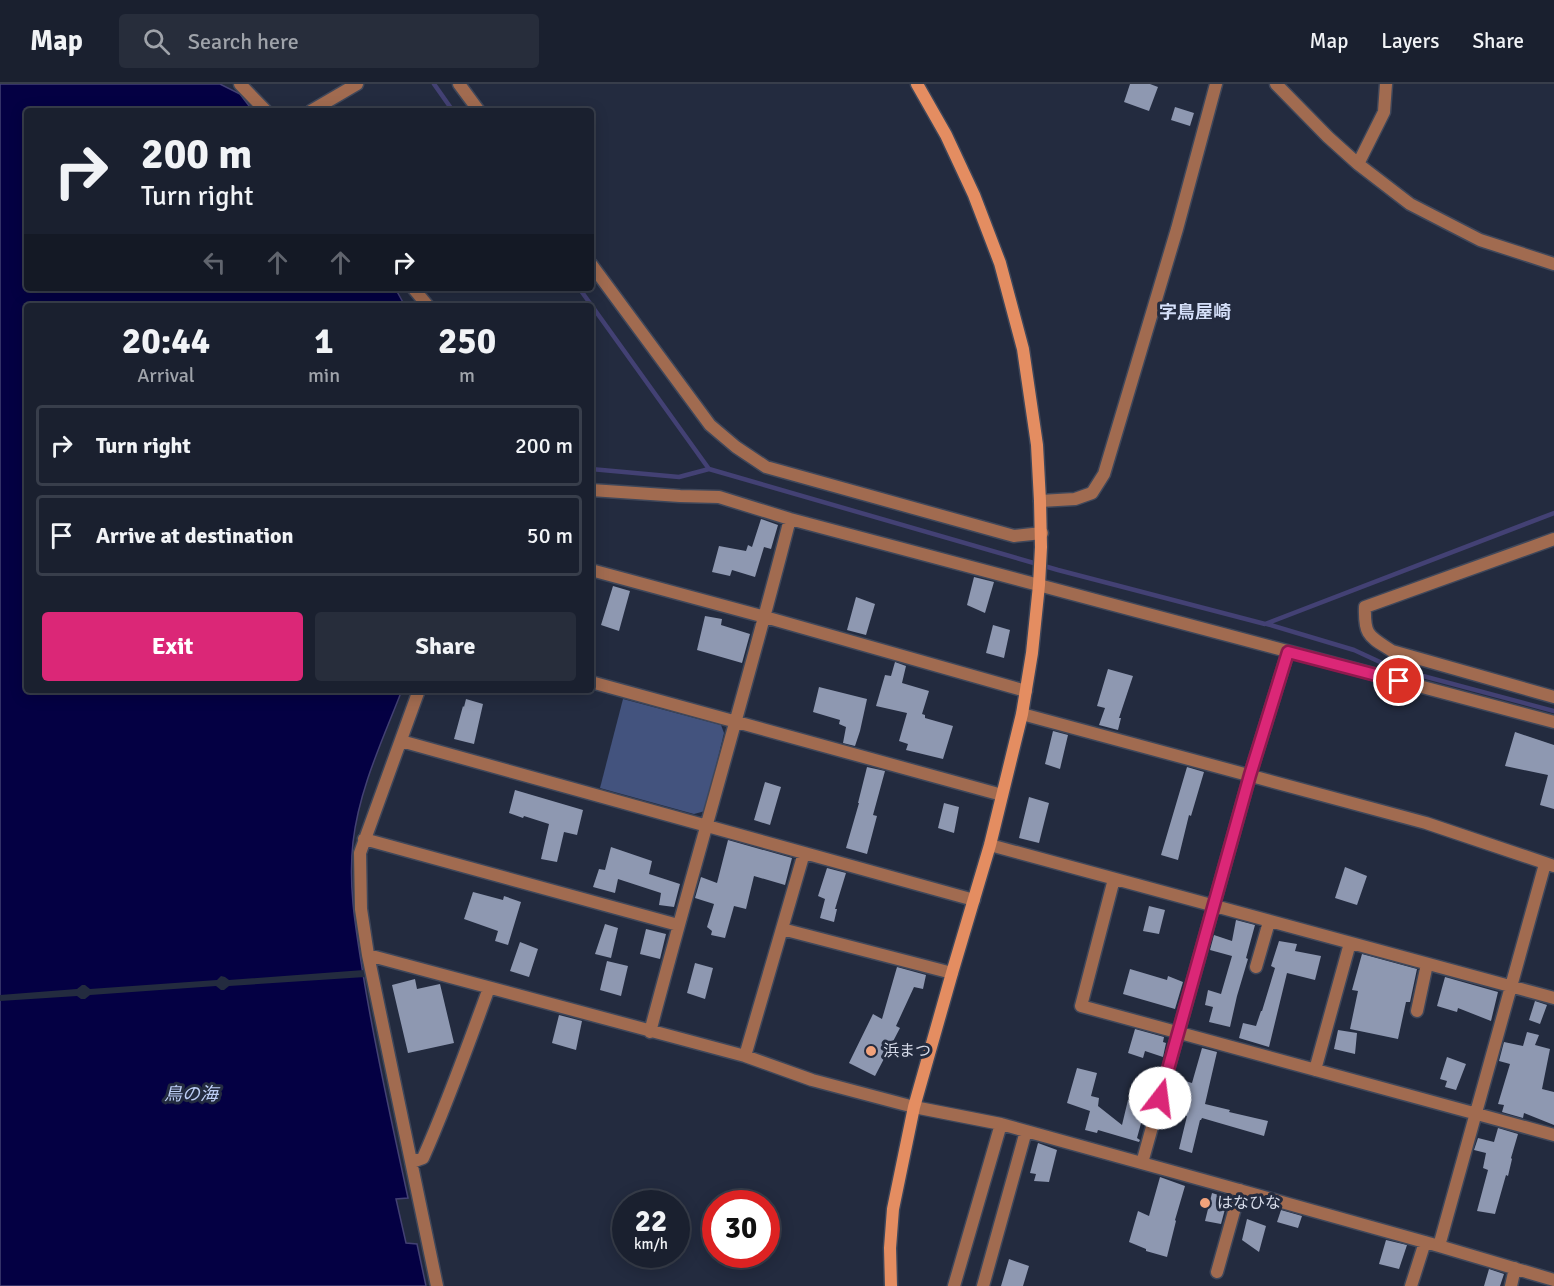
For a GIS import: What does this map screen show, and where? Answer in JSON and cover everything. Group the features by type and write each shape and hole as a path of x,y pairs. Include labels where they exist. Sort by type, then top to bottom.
{"street":[{"path":"240,84 263,108"},
{"path":"316,108 357,84"},
{"path":"459,84 477,108"},
{"path":"891,1286 890,1248 893,1209 914,1107 990,845 1022,714 1032,653 1040,580 1042,533 1037,445 1023,349 1000,263 974,195 946,135 916,84"},
{"path":"1040,501 1075,499 1092,493 1104,474 1177,229 1216,84"},
{"path":"1276,84 1328,138 1410,204 1480,240 1554,264"},
{"path":"1358,164 1384,112 1386,84"},
{"path":"594,268 710,425 736,447 766,467 1014,536 1042,533"},
{"path":"416,291 426,303"},
{"path":"594,490 719,497 790,519 1040,580 1288,652 1554,722"},
{"path":"650,1032 790,519"},
{"path":"1554,539 1365,607 1364,624 1370,637 1392,651 1554,697"},
{"path":"594,571 1026,691"},
{"path":"1142,1163 1250,775 1288,652"},
{"path":"594,683 1002,795"},
{"path":"418,693 360,853 361,909 368,955 437,1286"},
{"path":"1022,714 1426,823 1549,865 1511,987 1439,1246"},
{"path":"401,741 974,900"},
{"path":"364,839 678,925"},
{"path":"990,845 1554,998"},
{"path":"745,1056 804,853"},
{"path":"1114,879 1081,1006 1554,1136"},
{"path":"1256,967 1269,922"},
{"path":"782,928 952,973"},
{"path":"1315,1070 1350,944"},
{"path":"368,955 745,1056 812,1080 914,1107 1001,1124 1554,1280"},
{"path":"1417,1011 1427,964"},
{"path":"412,1162 423,1158 437,1128 489,987"},
{"path":"954,1286 1001,1124"},
{"path":"983,1286 1026,1131"},
{"path":"1217,1272 1240,1190"},
{"path":"1411,1286 1425,1242"},
{"path":"1510,1286 1515,1268"}],"shaded area":[{"path":"623,699 721,725 724,733 705,811 694,814 600,788"}],"water":[{"name":"鳥の海","path":"0,84 220,84 240,94 251,108 24,108 24,291 397,291 403,303 24,303 24,693 401,693 366,784 356,822 352,859 352,892 368,1002 408,1198 396,1199 406,1243 417,1244 426,1286 0,1286"}],"pier":[{"path":"364,970 365,977 229,986 224,990 216,986 90,995 85,999 77,996 0,1001 0,995 77,989 82,985 90,989 217,980 221,976 229,980"}],"building":[{"path":"1130,84 1150,84 1158,87 1149,111 1124,102"},
{"path":"1175,107 1194,113 1190,126 1171,120"},
{"path":"761,519 778,525 771,549 764,547 755,577 732,570 730,576 712,572 719,546 746,551 748,545 752,547"},
{"path":"974,577 994,582 985,613 967,605"},
{"path":"613,586 630,591 619,631 601,625"},
{"path":"856,597 875,604 866,635 847,630"},
{"path":"705,616 722,619 721,625 750,634 742,663 697,650"},
{"path":"993,625 1010,630 1004,658 986,653"},
{"path":"895,662 906,666 902,683 929,691 922,714 925,718 953,726 943,759 906,750 908,744 899,741 907,713 876,706 885,675 891,676"},
{"path":"1108,669 1133,676 1119,718 1121,718 1118,730 1099,725 1105,708 1097,706"},
{"path":"819,687 867,699 855,746 843,743 846,727 839,724 840,720 813,712"},
{"path":"466,699 483,704 474,744 454,739"},
{"path":"1053,731 1068,735 1060,769 1045,764"},
{"path":"1515,732 1554,745 1554,809 1540,805 1548,775 1505,766"},
{"path":"867,767 885,771 873,815 877,816 867,854 846,848"},
{"path":"1187,767 1204,772 1191,816 1189,815 1178,860 1161,855"},
{"path":"765,782 781,787 770,825 754,820"},
{"path":"515,790 583,810 577,835 564,832 557,862 541,859 549,824 509,813"},
{"path":"1029,797 1049,803 1039,843 1019,838"},
{"path":"944,803 959,807 954,833 938,828"},
{"path":"728,840 792,858 785,885 754,876 746,909 734,906 725,938 711,935 712,931 707,927 714,904 695,898 701,877 717,883"},
{"path":"611,847 652,861 649,874 680,884 674,907 659,905 661,893 618,879 615,893 593,887 599,869 605,870"},
{"path":"1345,867 1367,876 1357,905 1335,898"},
{"path":"827,868 846,873 835,909 837,909 834,922 820,918 825,899 818,896"},
{"path":"473,892 503,900 504,896 521,902 508,945 495,941 498,931 464,919"},
{"path":"1149,906 1165,910 1159,934 1143,931"},
{"path":"1236,920 1255,925 1230,1027 1209,1022 1213,1007 1205,1005 1208,990 1221,994 1232,956 1210,950 1214,935 1232,941"},
{"path":"605,924 618,928 611,958 595,954"},
{"path":"646,929 666,934 660,959 640,954"},
{"path":"1279,941 1297,944 1295,951 1321,956 1315,980 1287,973 1269,1047 1239,1038 1243,1023 1256,1026 1275,968 1271,966"},
{"path":"520,942 538,949 529,977 510,971"},
{"path":"1362,954 1417,969 1410,1002 1406,1002 1398,1039 1350,1029 1358,991 1352,990"},
{"path":"607,961 628,966 621,996 600,990"},
{"path":"695,963 713,968 705,999 687,993"},
{"path":"897,967 926,975 923,989 914,987 896,1026 900,1028 875,1076 849,1063 873,1014 882,1019"},
{"path":"1130,969 1167,980 1168,976 1183,982 1175,1009 1123,994"},
{"path":"1445,977 1498,992 1491,1021 1458,1008 1457,1012 1437,1006"},
{"path":"415,979 417,989 440,984 454,1043 408,1053 392,985"},
{"path":"1535,1001 1547,1005 1540,1024 1529,1020"},
{"path":"559,1015 582,1021 576,1050 552,1043"},
{"path":"1135,1029 1164,1037 1163,1042 1166,1043 1163,1057 1145,1051 1143,1058 1128,1053"},
{"path":"1338,1030 1357,1033 1355,1054 1334,1049"},
{"path":"1527,1032 1539,1035 1535,1045 1550,1049 1542,1089 1554,1092 1554,1125 1524,1113 1523,1118 1502,1112 1504,1105 1498,1104 1510,1064 1499,1061 1504,1042 1523,1046"},
{"path":"1202,1048 1217,1052 1205,1104 1268,1121 1264,1136 1202,1118 1192,1153 1179,1149 1187,1116 1177,1113 1185,1081 1192,1083"},
{"path":"1447,1057 1466,1064 1456,1090 1445,1087 1447,1081 1440,1079"},
{"path":"1077,1068 1097,1073 1091,1096 1099,1098 1098,1106 1122,1125 1128,1100 1146,1105 1137,1138 1139,1142 1098,1130 1097,1133 1085,1130 1090,1111 1067,1103"},
{"path":"1498,1128 1518,1134 1508,1176 1506,1175 1495,1214 1477,1211 1488,1170 1483,1168 1486,1153 1474,1150 1478,1138 1494,1142"},
{"path":"1038,1143 1057,1150 1049,1182 1034,1181 1036,1174 1030,1173"},
{"path":"1160,1177 1185,1186 1167,1257 1146,1251 1129,1242 1138,1211 1149,1216"},
{"path":"1212,1193 1228,1198 1221,1224 1205,1221"},
{"path":"1281,1210 1302,1216 1298,1228 1277,1222"},
{"path":"1247,1219 1266,1226 1259,1252 1242,1240"},
{"path":"1386,1240 1407,1245 1399,1269 1379,1264"},
{"path":"1009,1259 1029,1266 1023,1286 1001,1286"},
{"path":"1489,1269 1504,1274 1500,1286 1484,1286"}],"waterway":[{"path":"434,84 451,108"},
{"path":"581,291 590,303"},
{"path":"594,309 709,469"},
{"path":"594,469 679,477 709,469 1058,570 1265,624 1554,513"},
{"path":"1267,624 1354,650 1393,668 1554,711"}],"place":[{"name":"浜まつ","path":"871,1051"},
{"name":"はなひな","path":"1205,1203"}],"district":[{"name":"字鳥屋崎","path":"1195,312"}],"route":[{"path":"1160,1098 1250,775 1288,652 1399,681"}]}
